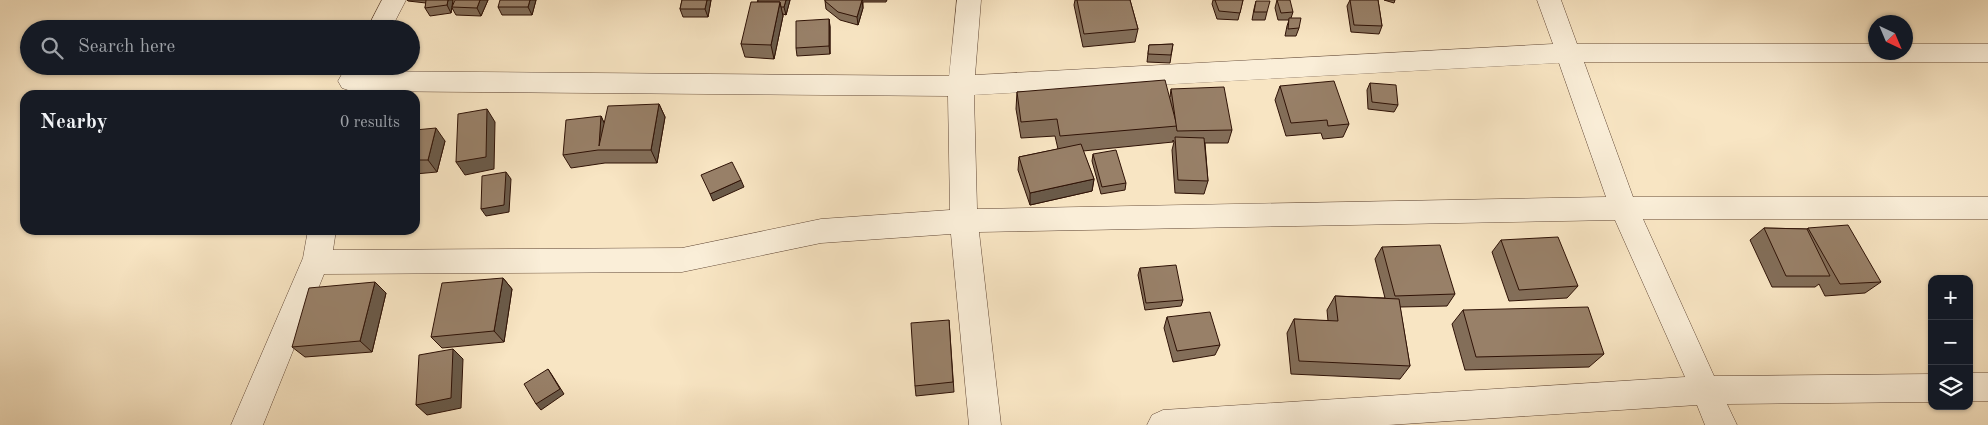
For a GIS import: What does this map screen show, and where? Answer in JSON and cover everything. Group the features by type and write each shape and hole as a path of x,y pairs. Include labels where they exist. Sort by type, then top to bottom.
{"street":[{"path":"384,20 394,0"},
{"path":"969,0 961,86 964,221 985,425"},
{"path":"1549,0 1624,208 1707,390 1721,425"},
{"path":"353,81 961,86 1568,53 1988,54"},
{"path":"320,244 320,262 682,260 821,231 964,221 1624,208 1988,208"},
{"path":"247,425 320,244"},
{"path":"1973,387 1988,387"},
{"path":"1163,425 1707,390 1928,388"}],"building":[{"path":"426,0 448,0 447,5 425,8"},
{"path":"455,0 480,0 477,8 452,7"},
{"path":"500,0 530,0 528,7 498,7"},
{"path":"682,0 707,0 705,9 680,9"},
{"path":"758,0 786,0 784,7 781,7 780,2 758,2"},
{"path":"825,0 862,0 857,17 838,12"},
{"path":"1077,0 1130,0 1138,29 1084,34"},
{"path":"1215,0 1243,0 1240,13 1219,11"},
{"path":"1277,0 1290,0 1293,12 1281,13"},
{"path":"1350,0 1378,0 1382,26 1354,25"},
{"path":"1256,1 1270,1 1267,12 1254,12"},
{"path":"751,2 780,2 771,45 741,44"},
{"path":"1289,18 1301,18 1299,28 1288,29"},
{"path":"829,19 829,46 796,48 796,21"},
{"path":"1173,44 1171,55 1148,54 1149,45"},
{"path":"1165,80 1177,126 1060,136 1057,119 1021,122 1017,92"},
{"path":"1334,81 1349,124 1328,126 1327,120 1291,123 1280,86"},
{"path":"1370,83 1396,85 1398,105 1372,102"},
{"path":"1224,87 1232,130 1177,131 1171,89"},
{"path":"659,104 651,150 598,150 563,155 566,120 601,116 599,146 608,106"},
{"path":"487,109 486,157 456,162 458,114"},
{"path":"436,128 428,160 420,160 420,130"},
{"path":"1175,137 1204,138 1208,181 1178,180"},
{"path":"1081,144 1094,179 1030,193 1019,157"},
{"path":"1116,150 1126,183 1102,187 1093,154"},
{"path":"732,162 741,180 710,194 701,175"},
{"path":"506,172 504,205 481,209 482,176"},
{"path":"1848,225 1881,282 1840,284 1808,228"},
{"path":"1764,228 1807,229 1830,276 1786,276"},
{"path":"1558,237 1578,286 1519,290 1501,240"},
{"path":"1440,245 1455,294 1395,296 1382,247"},
{"path":"1176,265 1183,300 1146,303 1140,268"},
{"path":"503,278 494,331 431,337 442,283"},
{"path":"375,282 360,341 292,347 309,288"},
{"path":"1335,296 1399,299 1410,366 1299,361 1294,319 1338,321"},
{"path":"1588,307 1604,354 1476,357 1463,310"},
{"path":"1210,312 1220,345 1177,351 1167,317"},
{"path":"949,320 953,382 915,386 911,323"},
{"path":"453,349 451,398 416,405 419,355"},
{"path":"548,369 560,389 536,404 524,384"}]}
